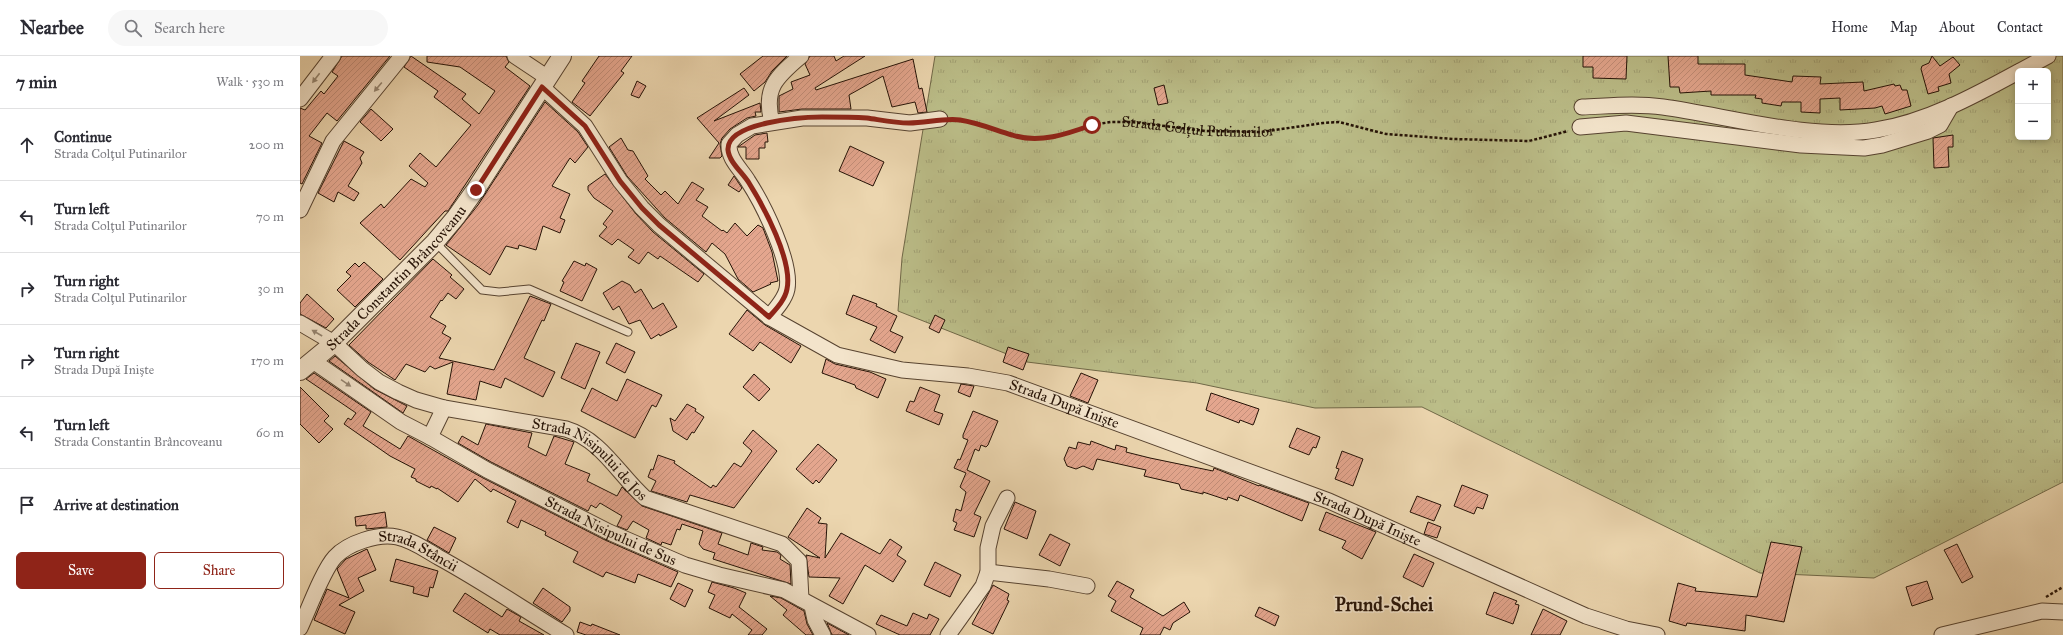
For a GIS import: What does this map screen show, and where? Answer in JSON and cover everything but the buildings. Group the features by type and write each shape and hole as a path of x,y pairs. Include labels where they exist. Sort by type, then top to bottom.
{"street":[{"path":"300,99 333,56"},
{"path":"300,210 333,141 402,56"},
{"name":"Strada După Iniște","path":"515,56 545,82 585,126 620,181 642,208 659,225 769,317 837,354 902,370 968,376 1008,383 1329,501 1586,616 1626,628 1657,635"},
{"name":"Strada Constantin Brâncoveanu","path":"307,366 334,343 435,242 456,218 476,190 562,56"},
{"path":"772,122 768,107 769,93 776,81 801,56"},
{"path":"2026,68 2048,56"},
{"path":"1582,107 1636,104 1663,107 1802,130 1847,132 1875,130 1897,125 1951,106 2015,74"},
{"path":"1580,127 1626,123 1649,124 1711,134 1850,148 1882,145 1919,135 1940,125 1951,106"},
{"path":"769,317 780,305 787,290 787,273 781,249 760,202 750,183 730,157 728,150 729,144 737,135 752,126 802,118 867,118 910,123 940,119"},
{"name":"Strada Nisipului de Jos","path":"300,323 334,343 362,369 379,382 398,392 444,408 566,429 578,433 603,451 633,487 645,498 782,544 799,561 806,602"},
{"name":"Strada Nisipului de Sus","path":"307,366 401,422 487,470 572,514 685,565 719,575 784,590 868,635"},
{"path":"430,438 444,408"},
{"path":"948,635 983,586 988,572 988,548 993,526 1006,498"},
{"name":"Strada Stâncii","path":"300,628 335,557 348,548 377,537 397,537 415,544 455,566 566,635"},
{"path":"988,572 1049,579 1087,586"},
{"path":"806,602 823,635"},
{"path":"1942,635 2042,612 2063,612"}],"lane":[{"path":"435,242 482,290 499,292 529,289 628,332"}],"path":[{"name":"Strada Colțul Putinarilor","path":"940,119 977,123 1014,136 1035,138 1055,137 1092,125 1111,122 1132,122 1205,130 1261,132 1339,122 1369,131 1404,136 1454,140 1529,141 1580,127"}],"green space":[{"path":"935,56 2063,56 2063,482 1874,578 1760,573 1422,407 1315,408 1197,383 1027,362 898,311 902,258"}],"district":[{"name":"Prund-Schei","path":"1384,604"}],"route":[{"path":"476,190 542,87 585,126 620,181 642,208 659,225 769,317 780,305 787,290 787,273 781,249 760,202 750,183 730,157 728,150 729,144 737,135 752,126 802,118 867,118 890,122 910,123 940,119 977,123 1014,136 1035,138 1055,137 1092,125"}]}
